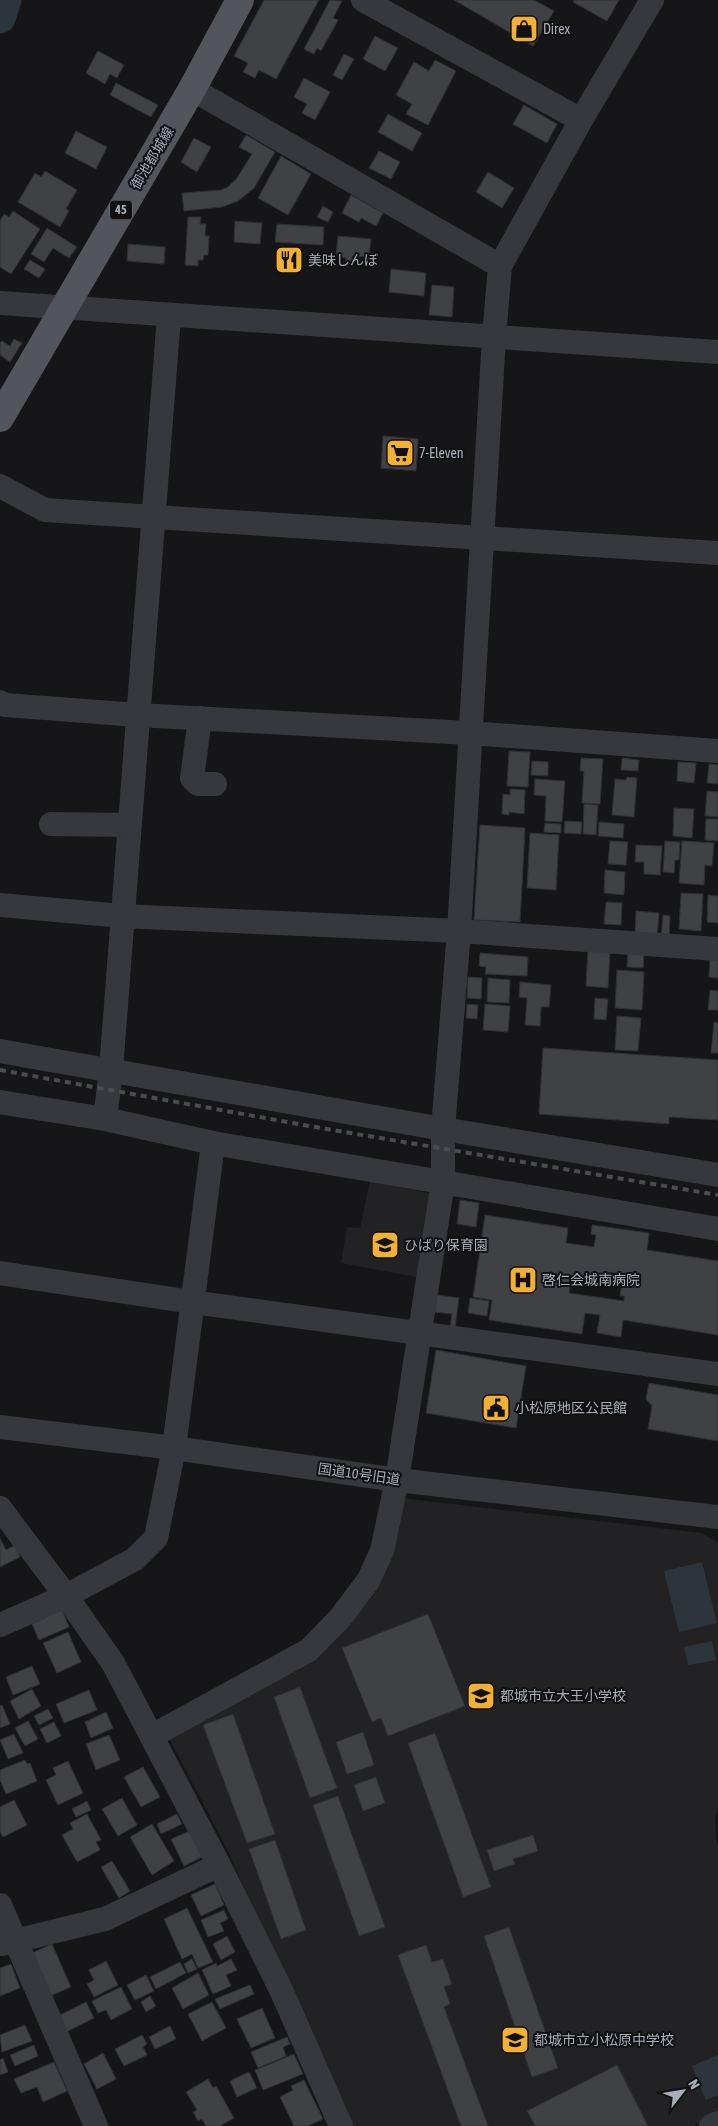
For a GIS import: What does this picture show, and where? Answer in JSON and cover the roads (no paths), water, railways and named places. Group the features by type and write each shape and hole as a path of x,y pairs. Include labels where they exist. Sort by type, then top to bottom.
{"main road":[{"name":"御池都城線","path":"0,418 192,89 240,0"}],"street":[{"path":"363,0 581,120"},
{"path":"152,1736 308,1650 340,1618 368,1581 382,1551 397,1480 443,1182 443,1129 459,931 494,336 500,266 581,120 652,0"},
{"path":"192,89 500,266"},
{"path":"0,303 718,352"},
{"path":"104,1119 110,1070 169,316"},
{"path":"0,486 45,510 718,553"},
{"path":"2,707 470,733 718,750"},
{"path":"200,718 192,778 198,784 215,784"},
{"path":"51,824 129,825"},
{"path":"0,905 122,916 459,931 718,948"},
{"path":"0,1051 718,1175"},
{"path":"0,1102 104,1119 213,1143 718,1229"},
{"path":"0,1625 66,1596 135,1559 156,1538 174,1448 213,1143"},
{"path":"0,1273 192,1302 718,1374"},
{"name":"国道10号旧道","path":"0,1427 174,1448 397,1480 718,1517"},
{"path":"0,1508 66,1596 113,1664 219,1865 282,1992 341,2126"},
{"path":"8,1942 105,1919 219,1865"},
{"path":"0,1904 8,1942 96,2126"},
{"path":"711,2126 718,2123"}],"waterway":[{"path":"0,18 6,0"}],"railway":[{"path":"0,1070 309,1126 718,1195"}],"place":[{"name":"Direx","path":"524,29"},
{"name":"美味しんぼ","path":"289,260"},
{"name":"7-Eleven","path":"400,453"},
{"name":"ひばり保育園","path":"385,1245"},
{"name":"啓仁会城南病院","path":"523,1280"},
{"name":"小松原地区公民館","path":"496,1408"},
{"name":"都城市立大王小学校","path":"481,1696"},
{"name":"都城市立小松原中学校","path":"515,2040"}]}
